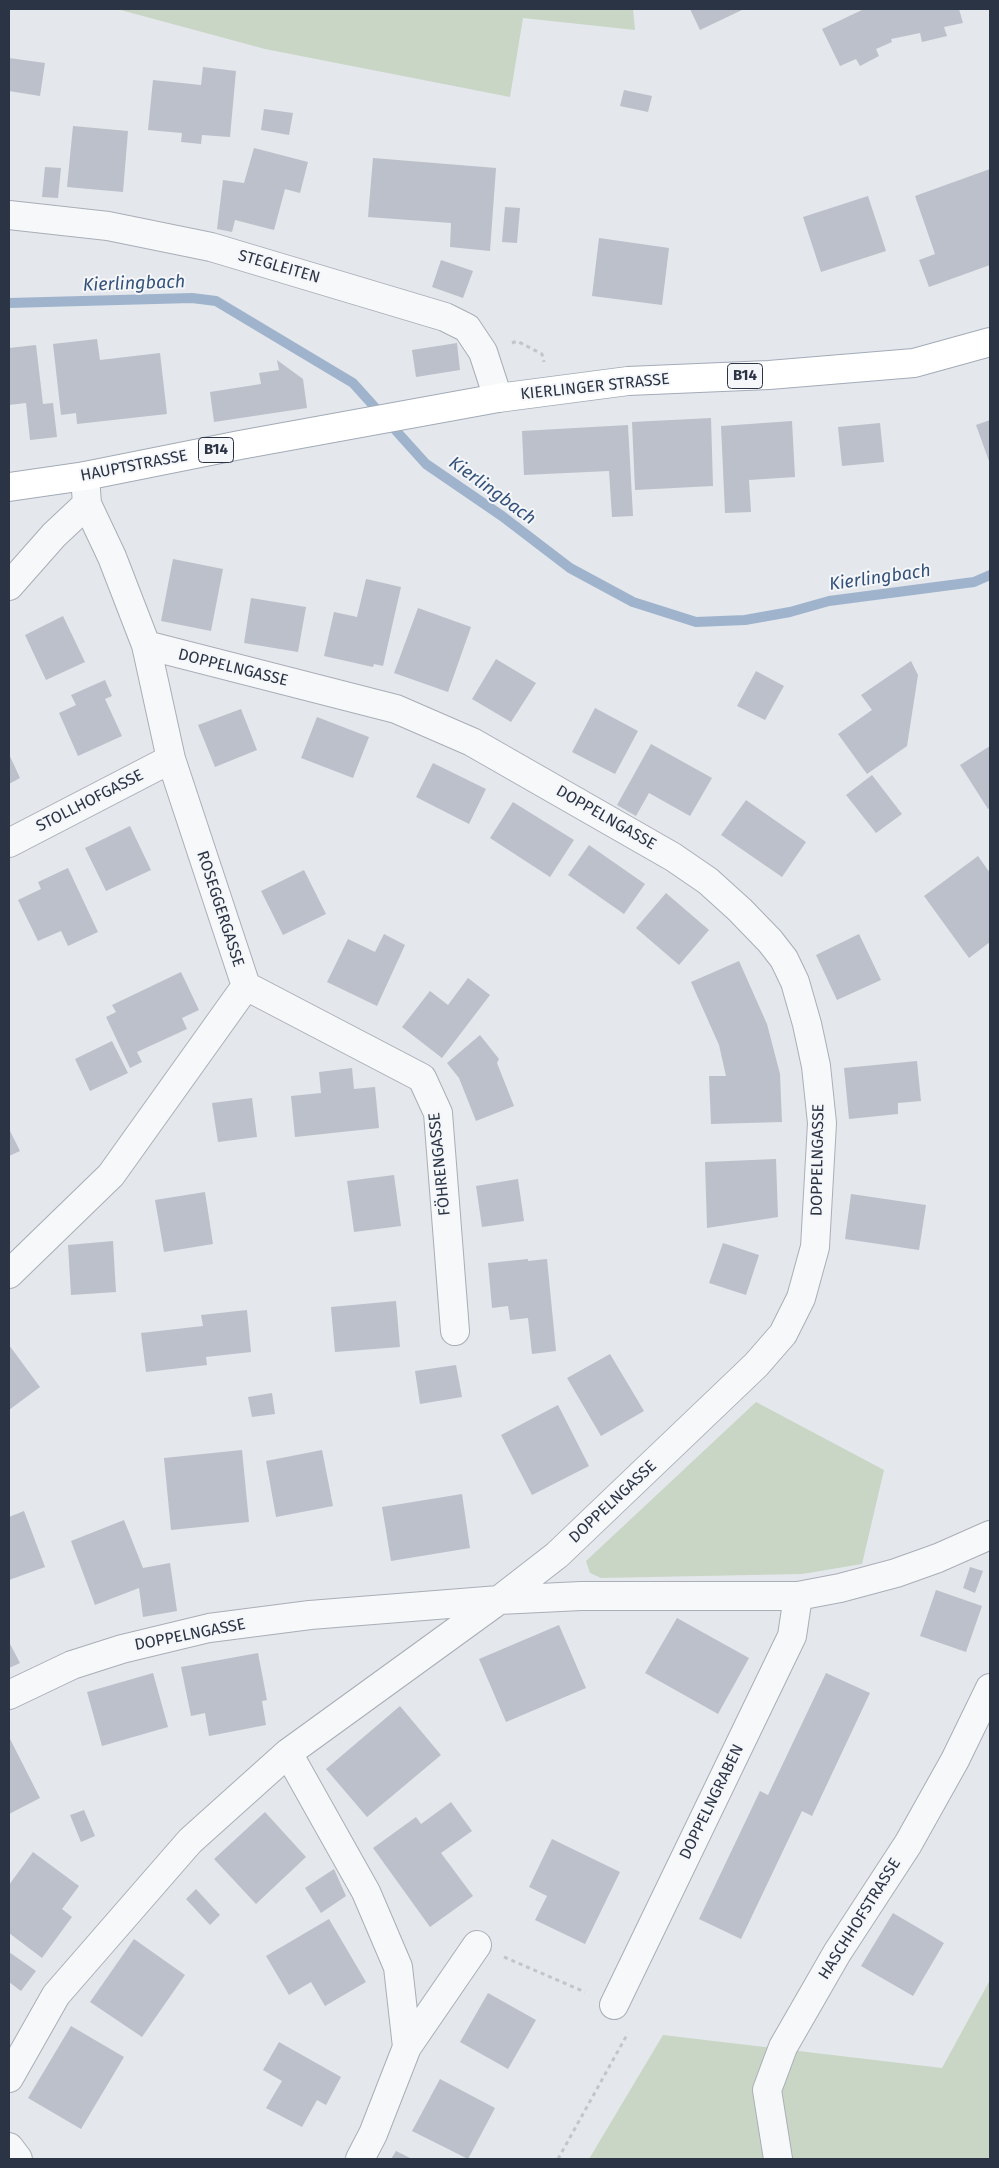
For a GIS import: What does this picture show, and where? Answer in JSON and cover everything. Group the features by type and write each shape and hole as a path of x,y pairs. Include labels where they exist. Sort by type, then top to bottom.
{"main road":[{"name":"KIERLINGER STRASSE","path":"348,426 498,398 628,381 769,375 914,363 990,342"},
{"name":"HAUPTSTRASSE","path":"9,487 85,476 348,426"}],"street":[{"name":"STEGLEITEN","path":"9,215 108,226 211,247 444,317 467,328 484,352 498,398"},
{"name":"ROSEGGERGASSE","path":"9,1274 111,1175 246,986 171,759 146,645 112,556 87,504 85,476"},
{"path":"9,586 54,535 87,504"},
{"name":"DOPPELNGASSE","path":"9,2078 56,1995 190,1841 288,1753 499,1600 557,1555 756,1365 783,1334 801,1298 815,1247 822,1123 816,1066 807,1024 794,982 784,959 770,941 740,910 708,882 673,857 472,742 396,709 146,645"},
{"name":"STOLLHOFGASSE","path":"9,843 171,759"},
{"name":"FÖHRENGASSE","path":"246,986 422,1078 438,1113 455,1331"},
{"path":"499,1600 581,1596 798,1596 840,1588 896,1573 938,1558 990,1535"},
{"name":"DOPPELNGRABEN","path":"614,2005 792,1636 798,1596"},
{"name":"DOPPELNGASSE","path":"9,1695 72,1665 122,1649 209,1628 310,1615 499,1600"},
{"name":"HASCHHOFSTRASSE","path":"778,2159 767,2090 783,2047 837,1953 908,1844 955,1760 990,1688"},
{"path":"288,1753 366,1892 398,1967 407,2047"},
{"path":"360,2159 373,2134 407,2047 477,1945"},
{"path":"9,2147 18,2159"}],"path":[{"path":"477,1945 614,2005 629,2030 558,2159"}],"green space":[{"path":"117,9 633,9 635,30 523,18 510,97 265,49"},
{"path":"756,1402 884,1470 862,1564 802,1574 601,1578 590,1573 586,1561"},
{"path":"990,1980 990,2159 589,2159 663,2035 942,2068"}],"building":[{"path":"690,9 744,9 700,30"},
{"path":"864,9 959,9 963,23 944,27 947,36 922,42 920,33 891,39 892,42 876,49 879,56 860,66 856,59 840,66 822,29"},
{"path":"9,58 45,63 40,96 9,91"},
{"path":"203,67 236,71 230,137 202,135 201,144 181,142 182,133 148,130 153,80 201,85"},
{"path":"624,90 652,96 648,112 620,106"},
{"path":"264,109 293,113 289,135 261,130"},
{"path":"73,126 128,131 123,192 67,187"},
{"path":"254,148 308,162 300,193 285,189 274,230 235,220 232,232 217,229 223,180 244,183"},
{"path":"373,158 496,168 490,251 450,247 451,223 368,217"},
{"path":"45,167 61,168 58,198 42,197"},
{"path":"990,169 990,265 929,287 919,260 935,254 915,196"},
{"path":"868,196 886,251 821,272 803,217"},
{"path":"505,207 520,208 517,243 502,242"},
{"path":"599,238 669,248 662,305 592,296"},
{"path":"441,260 473,271 463,298 432,287"},
{"path":"97,339 100,360 160,353 167,414 77,424 76,413 61,415 53,344"},
{"path":"457,343 460,370 416,377 412,350"},
{"path":"36,345 43,404 53,403 57,437 30,440 26,403 9,405 9,348"},
{"path":"277,360 303,379 307,408 214,422 210,392 261,384 259,373 279,370"},
{"path":"711,418 713,486 635,490 632,422"},
{"path":"990,420 990,464 976,425"},
{"path":"792,421 795,477 749,480 751,512 725,513 721,426"},
{"path":"880,423 884,462 842,466 838,427"},
{"path":"628,425 633,516 612,517 609,471 524,475 522,431"},
{"path":"173,559 223,569 211,631 161,621"},
{"path":"366,579 401,587 383,666 374,664 373,667 324,656 334,612 357,617"},
{"path":"251,598 306,607 298,652 244,643"},
{"path":"418,608 471,627 448,692 394,673"},
{"path":"63,616 85,662 46,680 25,635"},
{"path":"496,659 536,683 511,722 472,699"},
{"path":"911,661 918,675 907,746 867,774 838,734 872,710 861,695"},
{"path":"756,671 784,686 765,720 737,706"},
{"path":"105,680 112,696 105,699 122,736 78,756 59,713 76,705 71,695"},
{"path":"595,708 638,731 615,774 572,752"},
{"path":"241,709 257,750 215,767 198,725"},
{"path":"317,717 369,737 353,778 301,758"},
{"path":"651,744 712,778 690,816 649,793 636,816 617,805"},
{"path":"990,746 990,808 988,809 960,765"},
{"path":"9,754 20,778 9,784"},
{"path":"433,763 486,789 469,824 416,797"},
{"path":"872,775 902,814 876,833 846,795"},
{"path":"746,800 806,842 782,877 721,835"},
{"path":"513,802 574,840 550,877 490,838"},
{"path":"130,826 151,870 106,891 85,848"},
{"path":"589,845 645,884 624,914 568,875"},
{"path":"978,856 990,873 990,942 969,958 924,896"},
{"path":"68,868 98,932 68,946 61,931 38,941 18,900 41,889 38,882"},
{"path":"304,870 326,914 283,935 261,891"},
{"path":"666,893 709,930 679,965 636,928"},
{"path":"384,934 405,945 377,1006 327,982 348,939 375,952"},
{"path":"859,934 881,980 837,1000 816,955"},
{"path":"739,961 767,1024 780,1074 782,1122 711,1124 709,1076 726,1076 719,1045 691,982"},
{"path":"181,972 199,1010 182,1018 187,1029 137,1052 142,1062 130,1068 106,1017 116,1012 112,1005"},
{"path":"468,978 490,995 442,1058 402,1027 430,991 448,1005"},
{"path":"480,1035 499,1059 497,1063 514,1106 476,1121 459,1078 447,1063"},
{"path":"112,1041 128,1073 90,1091 75,1059"},
{"path":"917,1061 921,1101 898,1103 898,1114 849,1119 844,1068"},
{"path":"352,1068 354,1089 375,1087 379,1128 295,1137 291,1096 321,1093 319,1072"},
{"path":"252,1098 257,1137 218,1142 212,1103"},
{"path":"9,1129 20,1151 9,1156"},
{"path":"776,1159 778,1217 707,1228 705,1162"},
{"path":"394,1175 401,1226 354,1232 347,1181"},
{"path":"518,1179 524,1221 482,1227 476,1186"},
{"path":"205,1192 213,1244 164,1252 155,1200"},
{"path":"851,1194 926,1205 919,1250 845,1239"},
{"path":"113,1241 116,1292 71,1295 68,1245"},
{"path":"723,1243 759,1255 746,1295 709,1283"},
{"path":"528,1259 528,1261 547,1259 556,1351 532,1354 528,1318 510,1320 508,1306 492,1308 488,1263"},
{"path":"396,1301 400,1347 335,1352 331,1307"},
{"path":"247,1310 251,1352 206,1357 207,1365 146,1372 141,1333 203,1326 201,1315"},
{"path":"9,1345 40,1387 9,1410"},
{"path":"610,1354 644,1411 601,1436 567,1378"},
{"path":"456,1365 462,1397 420,1404 415,1371"},
{"path":"272,1393 275,1414 252,1417 248,1397"},
{"path":"558,1405 589,1466 532,1495 501,1435"},
{"path":"242,1450 249,1522 171,1530 164,1458"},
{"path":"322,1450 333,1506 276,1517 266,1461"},
{"path":"462,1494 470,1548 391,1561 382,1507"},
{"path":"24,1511 45,1567 9,1580 9,1517"},
{"path":"124,1520 143,1568 170,1563 177,1611 143,1617 139,1588 95,1605 71,1541"},
{"path":"970,1567 983,1571 975,1593 963,1588"},
{"path":"936,1590 982,1606 966,1652 920,1636"},
{"path":"677,1618 749,1658 718,1714 645,1673"},
{"path":"559,1625 586,1688 506,1722 479,1659"},
{"path":"9,1642 20,1663 9,1668"},
{"path":"258,1653 267,1700 262,1701 266,1725 209,1736 205,1713 191,1716 181,1667"},
{"path":"153,1673 168,1727 102,1746 87,1692"},
{"path":"826,1673 870,1693 812,1816 802,1811 741,1939 699,1919 760,1791 768,1795"},
{"path":"400,1706 441,1755 367,1817 326,1769"},
{"path":"9,1737 40,1798 9,1814"},
{"path":"451,1802 472,1831 441,1853 473,1896 430,1927 373,1848 416,1817 421,1824"},
{"path":"84,1810 95,1836 81,1842 70,1815"},
{"path":"265,1812 306,1857 256,1904 214,1859"},
{"path":"552,1839 620,1872 585,1944 535,1920 547,1896 529,1887"},
{"path":"33,1852 79,1886 62,1909 72,1917 42,1958 9,1933 9,1885"},
{"path":"334,1869 346,1896 321,1913 305,1888"},
{"path":"196,1889 220,1915 210,1925 186,1899"},
{"path":"893,1913 944,1943 913,1996 861,1966"},
{"path":"329,1919 366,1982 325,2006 311,1982 289,1995 266,1956"},
{"path":"134,1939 185,1975 142,2037 90,2002"},
{"path":"9,1952 36,1971 21,1991 9,1982"},
{"path":"488,1993 536,2020 508,2069 460,2042"},
{"path":"71,2026 124,2057 81,2129 28,2098"},
{"path":"279,2042 341,2077 326,2105 317,2100 302,2127 266,2108 282,2081 263,2070"},
{"path":"440,2079 495,2108 468,2159 412,2131"},
{"path":"396,2151 412,2159 391,2159"}],"waterway":[{"name":"Kierlingbach","path":"9,303 192,298 216,301 353,383 426,464 502,516 570,568 633,602 696,622 745,620 790,612 829,601 974,582 990,575"}]}
